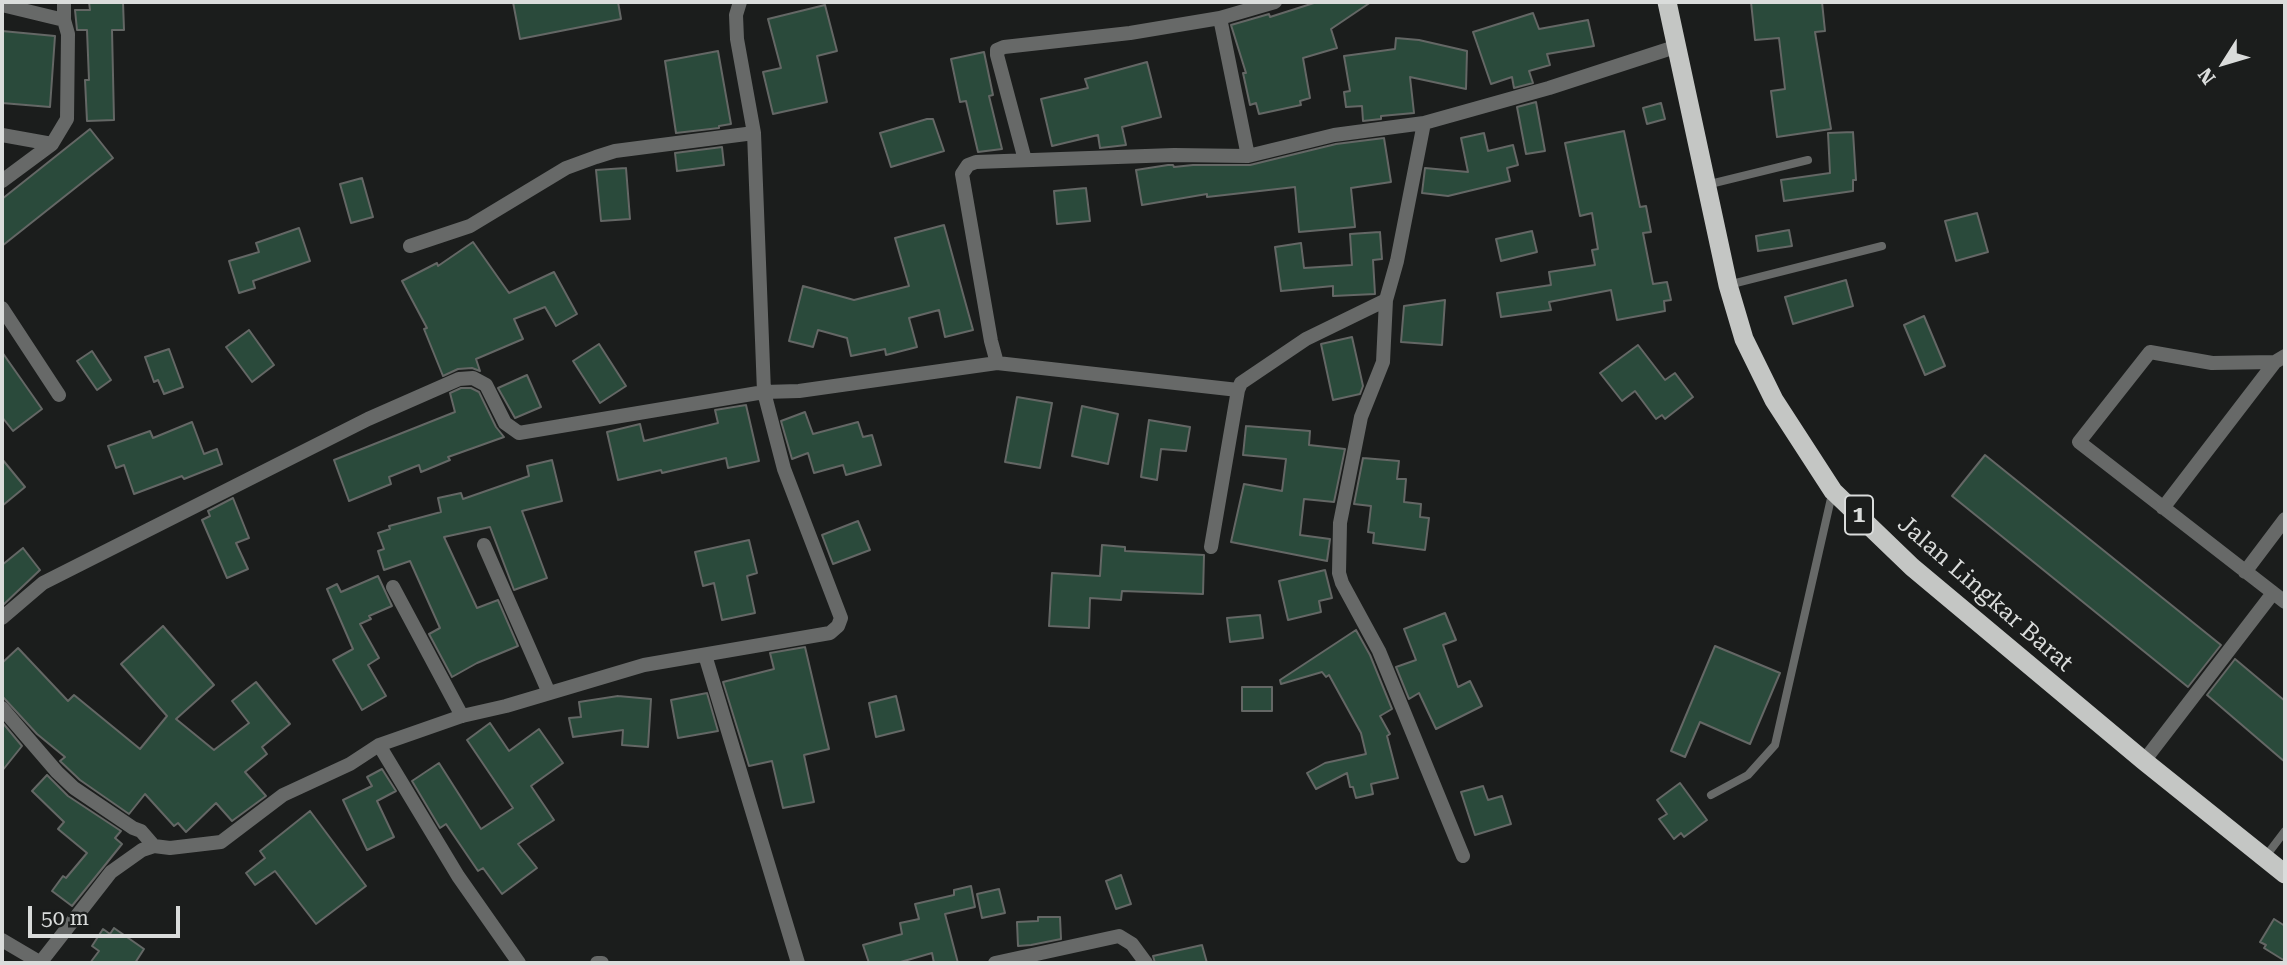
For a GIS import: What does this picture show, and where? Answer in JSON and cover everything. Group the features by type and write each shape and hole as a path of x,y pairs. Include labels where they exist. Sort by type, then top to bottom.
{"highway":[{"name":"Jalan Lingkar Barat","path":"1667,2 1728,285 1744,339 1774,400 1833,491 1912,567 2144,761 2285,874"}],"street":[{"path":"2,181 52,144 67,119 68,34 64,20 64,2"},
{"path":"2,940 41,963 111,872 142,850 154,846 170,848 221,842 283,795 350,764 379,745 462,716 506,706 644,665 830,633 838,626 841,618 784,469 764,392 754,133 737,39 736,15 740,2"},
{"path":"1025,160 997,50 1220,18 1275,2"},
{"path":"2,5 64,20"},
{"path":"1220,18 1248,156"},
{"path":"998,363 989,328 962,174 968,165 1025,160 1174,155 1248,156 1334,135 1424,123 1524,96 1678,46"},
{"path":"1424,123 1387,300 1383,362 1362,418 1340,523 1339,573 1379,651 1463,856"},
{"path":"410,246 470,226 566,168 596,157 615,151 754,133"},
{"path":"2,135 52,144"},
{"path":"1211,547 1241,383 1306,339 1387,300"},
{"path":"2,308 59,395"},
{"path":"2280,359 2213,363 2150,352 2079,442 2285,602"},
{"path":"2163,508 2280,359"},
{"path":"2,618 43,583 313,446 458,379 473,378 486,386 505,424 519,433 764,392 799,391 998,363 1238,390"},
{"path":"2245,572 2285,519"},
{"path":"484,545 549,693"},
{"path":"393,587 462,716"},
{"path":"2144,761 2273,593"},
{"path":"705,655 798,963"},
{"path":"2,708 74,788 141,831 154,846"},
{"path":"379,745 452,867 519,963"},
{"path":"995,963 1119,936 1132,944 1146,963"}],"lane":[{"path":"1706,185 1808,160"},
{"path":"1728,285 1882,246"},
{"path":"1712,795 1748,775 1774,745 1833,491"},
{"path":"2264,859 2285,831"}],"building":[{"path":"89,2 123,2 124,30 112,30 114,120 87,121 87,30 77,30 75,10 90,10"},
{"path":"513,2 618,2 621,19 520,39"},
{"path":"1317,2 1371,2 1331,29 1337,48 1303,58 1310,98 1300,101 1301,105 1259,114 1256,103 1250,105 1243,73 1246,73 1231,25 1269,14 1270,17"},
{"path":"1751,2 1822,2 1825,31 1815,32 1831,129 1777,137 1771,91 1785,89 1779,38 1755,40"},
{"path":"825,5 837,51 817,56 827,102 773,114 763,72 781,68 768,19"},
{"path":"1533,13 1539,29 1588,20 1594,46 1547,54 1550,65 1529,71 1533,83 1514,88 1512,77 1491,84 1473,32"},
{"path":"2,31 55,36 50,107 2,103"},
{"path":"1396,38 1419,40 1467,51 1466,89 1410,77 1414,113 1381,116 1381,119 1363,121 1362,106 1346,107 1344,92 1350,91 1344,56 1395,49"},
{"path":"718,51 731,124 676,133 665,61"},
{"path":"984,52 993,95 989,96 1002,149 978,152 966,101 960,102 951,59"},
{"path":"1147,62 1161,117 1122,127 1126,145 1100,148 1098,135 1052,146 1041,99 1088,88 1085,79"},
{"path":"1536,102 1545,151 1526,154 1517,107"},
{"path":"1661,103 1665,119 1647,124 1643,108"},
{"path":"933,119 944,151 891,167 880,133"},
{"path":"90,129 113,158 2,246 2,199"},
{"path":"1624,131 1640,207 1646,206 1651,232 1643,233 1653,284 1667,282 1671,300 1664,301 1665,311 1617,320 1611,290 1549,302 1551,310 1501,317 1497,293 1551,285 1549,272 1595,265 1592,250 1598,249 1592,213 1580,216 1565,143"},
{"path":"1853,132 1856,180 1853,180 1853,191 1784,201 1781,180 1830,173 1828,133"},
{"path":"1484,133 1488,151 1513,145 1518,165 1507,168 1510,181 1448,196 1422,193 1425,168 1468,172 1461,138"},
{"path":"1384,138 1391,182 1351,188 1355,227 1299,232 1295,187 1207,197 1207,194 1142,205 1136,170 1168,165 1250,165 1336,144"},
{"path":"722,147 724,165 677,171 675,153"},
{"path":"626,168 630,219 601,221 596,170"},
{"path":"362,178 373,217 351,223 340,184"},
{"path":"1086,188 1090,221 1057,224 1054,191"},
{"path":"1977,213 1988,252 1956,261 1945,221"},
{"path":"944,225 973,330 945,337 939,310 909,318 917,347 886,355 885,349 851,356 847,338 818,330 813,347 789,341 803,286 854,300 909,286 895,238"},
{"path":"299,228 310,261 253,281 255,288 239,293 229,261 259,252 256,243"},
{"path":"1789,230 1792,246 1758,251 1756,236"},
{"path":"1532,231 1537,252 1501,261 1496,239"},
{"path":"1380,232 1382,259 1373,260 1375,294 1333,296 1333,286 1281,291 1275,247 1301,243 1304,268 1352,265 1350,234"},
{"path":"473,242 509,293 554,272 577,314 556,326 545,307 514,319 523,339 476,359 480,371 472,368 458,369 443,376 424,329 427,328 402,281 437,263 438,266"},
{"path":"1846,280 1853,306 1793,324 1785,297"},
{"path":"1445,300 1442,345 1401,342 1404,306"},
{"path":"1924,316 1945,366 1925,375 1904,325"},
{"path":"249,330 274,365 252,382 226,347"},
{"path":"1352,337 1363,386 1360,394 1333,400 1321,344"},
{"path":"599,344 626,386 600,403 573,361"},
{"path":"1638,345 1665,380 1675,373 1693,397 1665,419 1662,415 1656,419 1635,391 1622,401 1600,373"},
{"path":"169,349 183,387 164,394 158,380 154,382 145,357"},
{"path":"92,351 111,380 97,390 77,361"},
{"path":"2,352 42,409 13,431 2,417"},
{"path":"527,375 541,407 515,418 498,388"},
{"path":"461,388 471,388 479,392 496,427 504,437 448,457 450,460 421,472 419,465 389,477 391,484 349,501 334,460 455,412 450,393"},
{"path":"1017,397 1052,403 1040,468 1005,462"},
{"path":"746,405 759,461 728,468 726,458 618,480 607,432 640,424 644,441 718,423 715,410"},
{"path":"1082,406 1118,414 1108,464 1072,456"},
{"path":"805,412 813,434 858,422 863,437 872,435 881,465 846,475 843,465 814,473 808,453 792,459 781,421"},
{"path":"1149,420 1190,427 1186,451 1161,449 1157,480 1141,477"},
{"path":"192,422 204,454 217,449 222,464 134,494 124,465 116,468 108,446 150,431 153,438"},
{"path":"1246,426 1310,431 1309,445 1345,449 1334,502 1304,499 1300,535 1330,539 1327,561 1231,542 1244,484 1282,491 1286,459 1243,455"},
{"path":"1985,455 2221,645 2188,687 1952,496"},
{"path":"1363,458 1399,461 1397,479 1406,479 1404,502 1421,504 1420,517 1429,518 1425,550 1373,543 1374,533 1368,532 1371,506 1354,504"},
{"path":"2,459 25,487 2,506"},
{"path":"552,460 562,501 522,511 547,578 514,590 490,527 444,537 477,608 498,600 518,646 452,677 429,634 440,628 410,561 384,570 378,551 384,549 378,533 390,529 389,526 441,512 438,498 461,493 463,499 529,476 527,466"},
{"path":"233,498 249,538 236,543 248,569 227,578 202,520 210,516 208,511"},
{"path":"858,521 870,550 833,564 822,535"},
{"path":"749,540 757,573 747,576 755,613 722,620 714,583 703,586 695,552"},
{"path":"1102,545 1125,547 1125,551 1204,555 1203,594 1122,591 1121,600 1090,598 1089,628 1049,626 1052,573 1100,576"},
{"path":"23,548 40,570 2,606 2,565"},
{"path":"1325,570 1332,598 1319,601 1321,612 1288,620 1279,581"},
{"path":"378,576 392,606 369,616 371,619 360,624 379,658 368,665 386,696 362,710 333,660 353,649 327,589 337,584 341,592"},
{"path":"1445,613 1456,640 1443,645 1458,687 1470,681 1482,706 1436,729 1419,693 1409,699 1396,667 1416,660 1404,629"},
{"path":"1260,615 1263,638 1230,642 1227,618"},
{"path":"163,626 214,685 176,719 214,750 249,723 232,701 256,682 290,724 262,747 267,754 245,772 266,796 232,821 216,803 186,832 178,823 174,826 145,794 129,814 80,780 60,761 65,757 37,734 2,696 2,663 18,648 68,701 74,695 140,749 167,716 121,664"},
{"path":"1356,630 1370,655 1392,709 1380,716 1390,734 1387,736 1398,778 1371,784 1373,794 1356,798 1347,773 1316,789 1307,773 1325,763 1366,754 1361,733 1329,675 1326,677 1322,672 1281,684 1280,680"},
{"path":"1715,646 1780,673 1750,744 1700,722 1685,757 1671,751"},
{"path":"805,647 829,749 804,755 814,802 783,808 772,761 749,766 723,682 774,669 770,653"},
{"path":"2235,659 2285,701 2285,762 2207,695"},
{"path":"1242,687 1272,687 1272,711 1242,711"},
{"path":"707,693 718,731 678,738 671,700"},
{"path":"618,696 651,699 648,747 622,745 623,730 573,737 569,718 581,717 579,702"},
{"path":"896,696 904,730 876,737 869,703"},
{"path":"2,722 22,746 2,771"},
{"path":"490,723 509,751 539,729 563,763 531,786 554,820 518,844 537,868 502,894 483,868 478,871 446,824 440,828 412,781 439,763 481,829 513,808 467,740"},
{"path":"382,769 396,791 377,801 394,837 367,850 343,800 372,786 367,777"},
{"path":"47,775 68,796 121,831 115,838 122,844 72,906 52,891 87,853 58,829 64,822 32,791"},
{"path":"1680,783 1707,820 1684,837 1681,833 1674,839 1659,819 1667,814 1657,800"},
{"path":"1483,786 1488,800 1502,796 1511,824 1475,835 1461,792"},
{"path":"310,811 366,886 316,924 275,871 255,885 246,873 265,858 260,851"},
{"path":"1121,875 1131,904 1116,909 1106,881"},
{"path":"971,886 975,907 945,914 958,963 934,963 932,953 897,963 869,963 863,945 902,934 900,923 919,919 915,904 954,895 954,890"},
{"path":"999,889 1005,913 982,918 977,894"},
{"path":"1038,917 1060,917 1061,939 1018,946 1017,922 1038,921"},
{"path":"2274,919 2285,926 2285,961 2264,948 2266,945 2260,942"},
{"path":"114,928 144,949 135,963 90,963 99,951 92,946 103,929 110,934"},
{"path":"1202,945 1207,963 1155,963 1153,956"}]}
